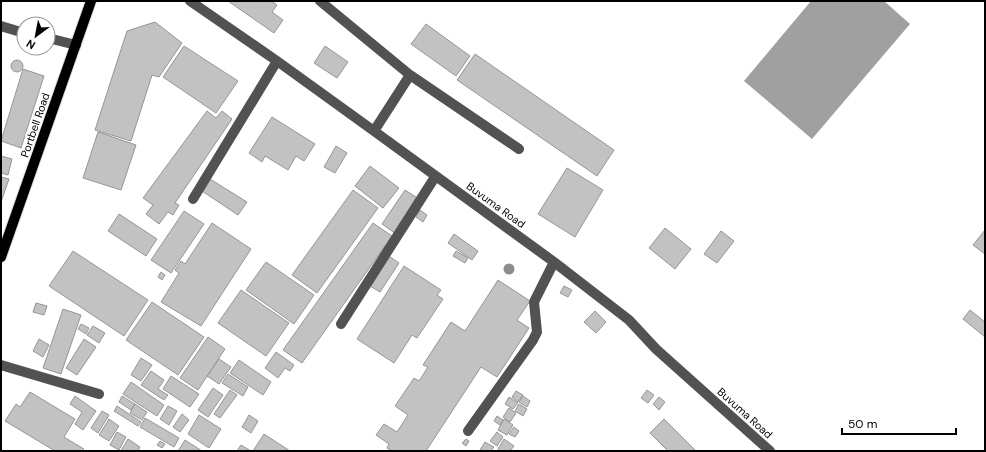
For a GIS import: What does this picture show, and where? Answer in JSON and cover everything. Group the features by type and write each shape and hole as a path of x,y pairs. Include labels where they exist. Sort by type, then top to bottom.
{"main road":[{"name":"Portbell Road","path":"1,257 91,1"}],"street":[{"name":"Buvuma Road","path":"190,1 374,131 435,177 554,262 629,320 656,349 770,451"},
{"path":"320,1 410,75 519,149"},
{"path":"1,26 16,31"},
{"path":"56,40 76,45"},
{"path":"193,199 277,61"},
{"path":"374,131 410,75"},
{"path":"341,324 435,177"},
{"path":"468,431 533,340 537,332 534,302 554,262"},
{"path":"1,365 98,394"}],"shaded area":[{"path":"811,1 884,1 910,24 812,139 744,81"}],"building":[{"path":"228,1 271,1 277,5 272,12 283,20 274,33"},
{"path":"155,22 182,43 159,77 152,75 131,141 95,130 127,31"},
{"path":"426,24 470,56 456,76 411,44"},
{"path":"184,46 238,81 216,113 163,77"},
{"path":"325,46 348,62 337,78 314,63"},
{"path":"475,54 614,150 597,176 457,80"},
{"path":"17,60 21,62 23,66 21,70 17,72 13,70 11,66 13,62"},
{"path":"23,69 44,76 21,148 1,141"},
{"path":"207,111 216,118 222,111 232,119 175,203 179,205 173,215 168,212 159,224 146,214 153,205 143,198"},
{"path":"272,117 315,144 304,161 296,156 288,170 265,156 262,162 249,153"},
{"path":"98,132 136,145 121,190 83,178"},
{"path":"336,146 347,153 335,173 324,167"},
{"path":"1,156 12,159 8,175 1,173"},
{"path":"370,166 399,188 383,208 355,186"},
{"path":"567,168 603,190 575,237 538,214"},
{"path":"1,177 9,179 1,202"},
{"path":"210,179 247,202 238,215 202,191"},
{"path":"353,190 378,208 317,293 292,275"},
{"path":"405,190 419,199 396,234 382,224"},
{"path":"420,210 427,215 423,222 416,217"},
{"path":"184,211 204,224 171,273 151,260"},
{"path":"119,214 157,239 146,256 108,231"},
{"path":"212,223 251,249 201,326 161,302 179,273 175,270 181,261 185,264"},
{"path":"373,223 392,236 302,363 283,350"},
{"path":"665,228 691,249 675,269 649,248"},
{"path":"985,230 985,254 973,245"},
{"path":"721,231 734,241 717,263 704,254"},
{"path":"454,234 478,251 472,260 448,243"},
{"path":"73,251 148,300 124,336 49,286"},
{"path":"456,251 468,258 465,263 453,256"},
{"path":"389,256 399,263 380,292 370,286"},
{"path":"266,262 314,295 294,324 246,290"},
{"path":"404,266 441,290 437,295 443,299 417,338 412,335 394,363 357,339"},
{"path":"161,272 165,275 162,280 158,277"},
{"path":"498,280 530,301 517,320 529,328 497,377 481,367 426,451 392,451 387,448 389,444 376,435 384,424 397,432 408,415 395,406 414,378 419,381 428,367 423,365 451,322 465,331"},
{"path":"564,286 572,290 568,297 560,293"},
{"path":"241,290 289,323 266,356 218,323"},
{"path":"152,302 204,337 178,375 126,340"},
{"path":"36,303 47,306 44,315 33,312"},
{"path":"63,309 81,315 61,374 43,368"},
{"path":"970,310 985,322 985,337 963,319"},
{"path":"595,311 606,322 596,333 584,322"},
{"path":"81,324 89,328 86,334 78,329"},
{"path":"93,326 105,333 99,343 87,335"},
{"path":"208,337 225,349 198,390 180,378"},
{"path":"39,339 49,345 43,357 33,351"},
{"path":"84,339 96,347 77,375 66,368"},
{"path":"276,352 294,365 290,371 285,368 278,378 265,368"},
{"path":"141,358 152,365 141,381 131,375"},
{"path":"219,359 231,367 219,384 207,376"},
{"path":"239,360 271,382 263,395 230,373"},
{"path":"151,371 164,380 158,389 168,395 164,400 141,385"},
{"path":"228,374 248,387 243,396 222,383"},
{"path":"171,376 199,394 190,407 163,389"},
{"path":"131,382 164,405 157,416 123,394"},
{"path":"213,388 223,395 208,417 198,410"},
{"path":"230,390 237,395 220,418 214,414"},
{"path":"647,390 654,395 648,403 641,398"},
{"path":"516,391 523,395 518,402 512,397"},
{"path":"30,392 75,419 64,437 84,449 82,451 55,451 5,421 16,404 20,407"},
{"path":"75,396 96,411 83,430 75,424 82,412 70,404"},
{"path":"122,396 135,404 131,410 119,402"},
{"path":"523,396 530,401 527,407 519,402"},
{"path":"509,397 518,403 513,409 505,404"},
{"path":"659,397 665,402 659,410 653,404"},
{"path":"135,404 147,412 142,420 130,413"},
{"path":"519,404 527,409 523,416 515,411"},
{"path":"117,406 141,422 138,426 114,411"},
{"path":"168,406 177,411 169,425 160,419"},
{"path":"509,408 516,413 510,422 503,417"},
{"path":"102,411 109,415 98,433 91,428"},
{"path":"182,414 189,420 180,432 173,427"},
{"path":"199,415 221,429 209,448 188,434"},
{"path":"249,415 258,421 251,433 242,427"},
{"path":"497,416 503,420 500,425 494,421"},
{"path":"145,418 179,438 174,447 140,427"},
{"path":"109,419 119,426 109,441 99,435"},
{"path":"504,419 513,425 507,435 498,430"},
{"path":"664,419 696,451 668,451 650,433"},
{"path":"514,427 519,431 515,437 509,434"},
{"path":"117,432 126,437 119,450 110,445"},
{"path":"497,432 503,437 497,446 490,441"},
{"path":"264,434 290,451 253,451"},
{"path":"128,439 140,447 138,451 121,451"},
{"path":"466,439 469,441 466,446 462,443"},
{"path":"504,439 514,446 510,451 501,451 498,449"},
{"path":"185,440 202,451 178,451"},
{"path":"160,441 165,444 162,448 157,445"},
{"path":"485,442 494,447 491,451 480,450"},
{"path":"241,445 251,451 237,451"}]}
